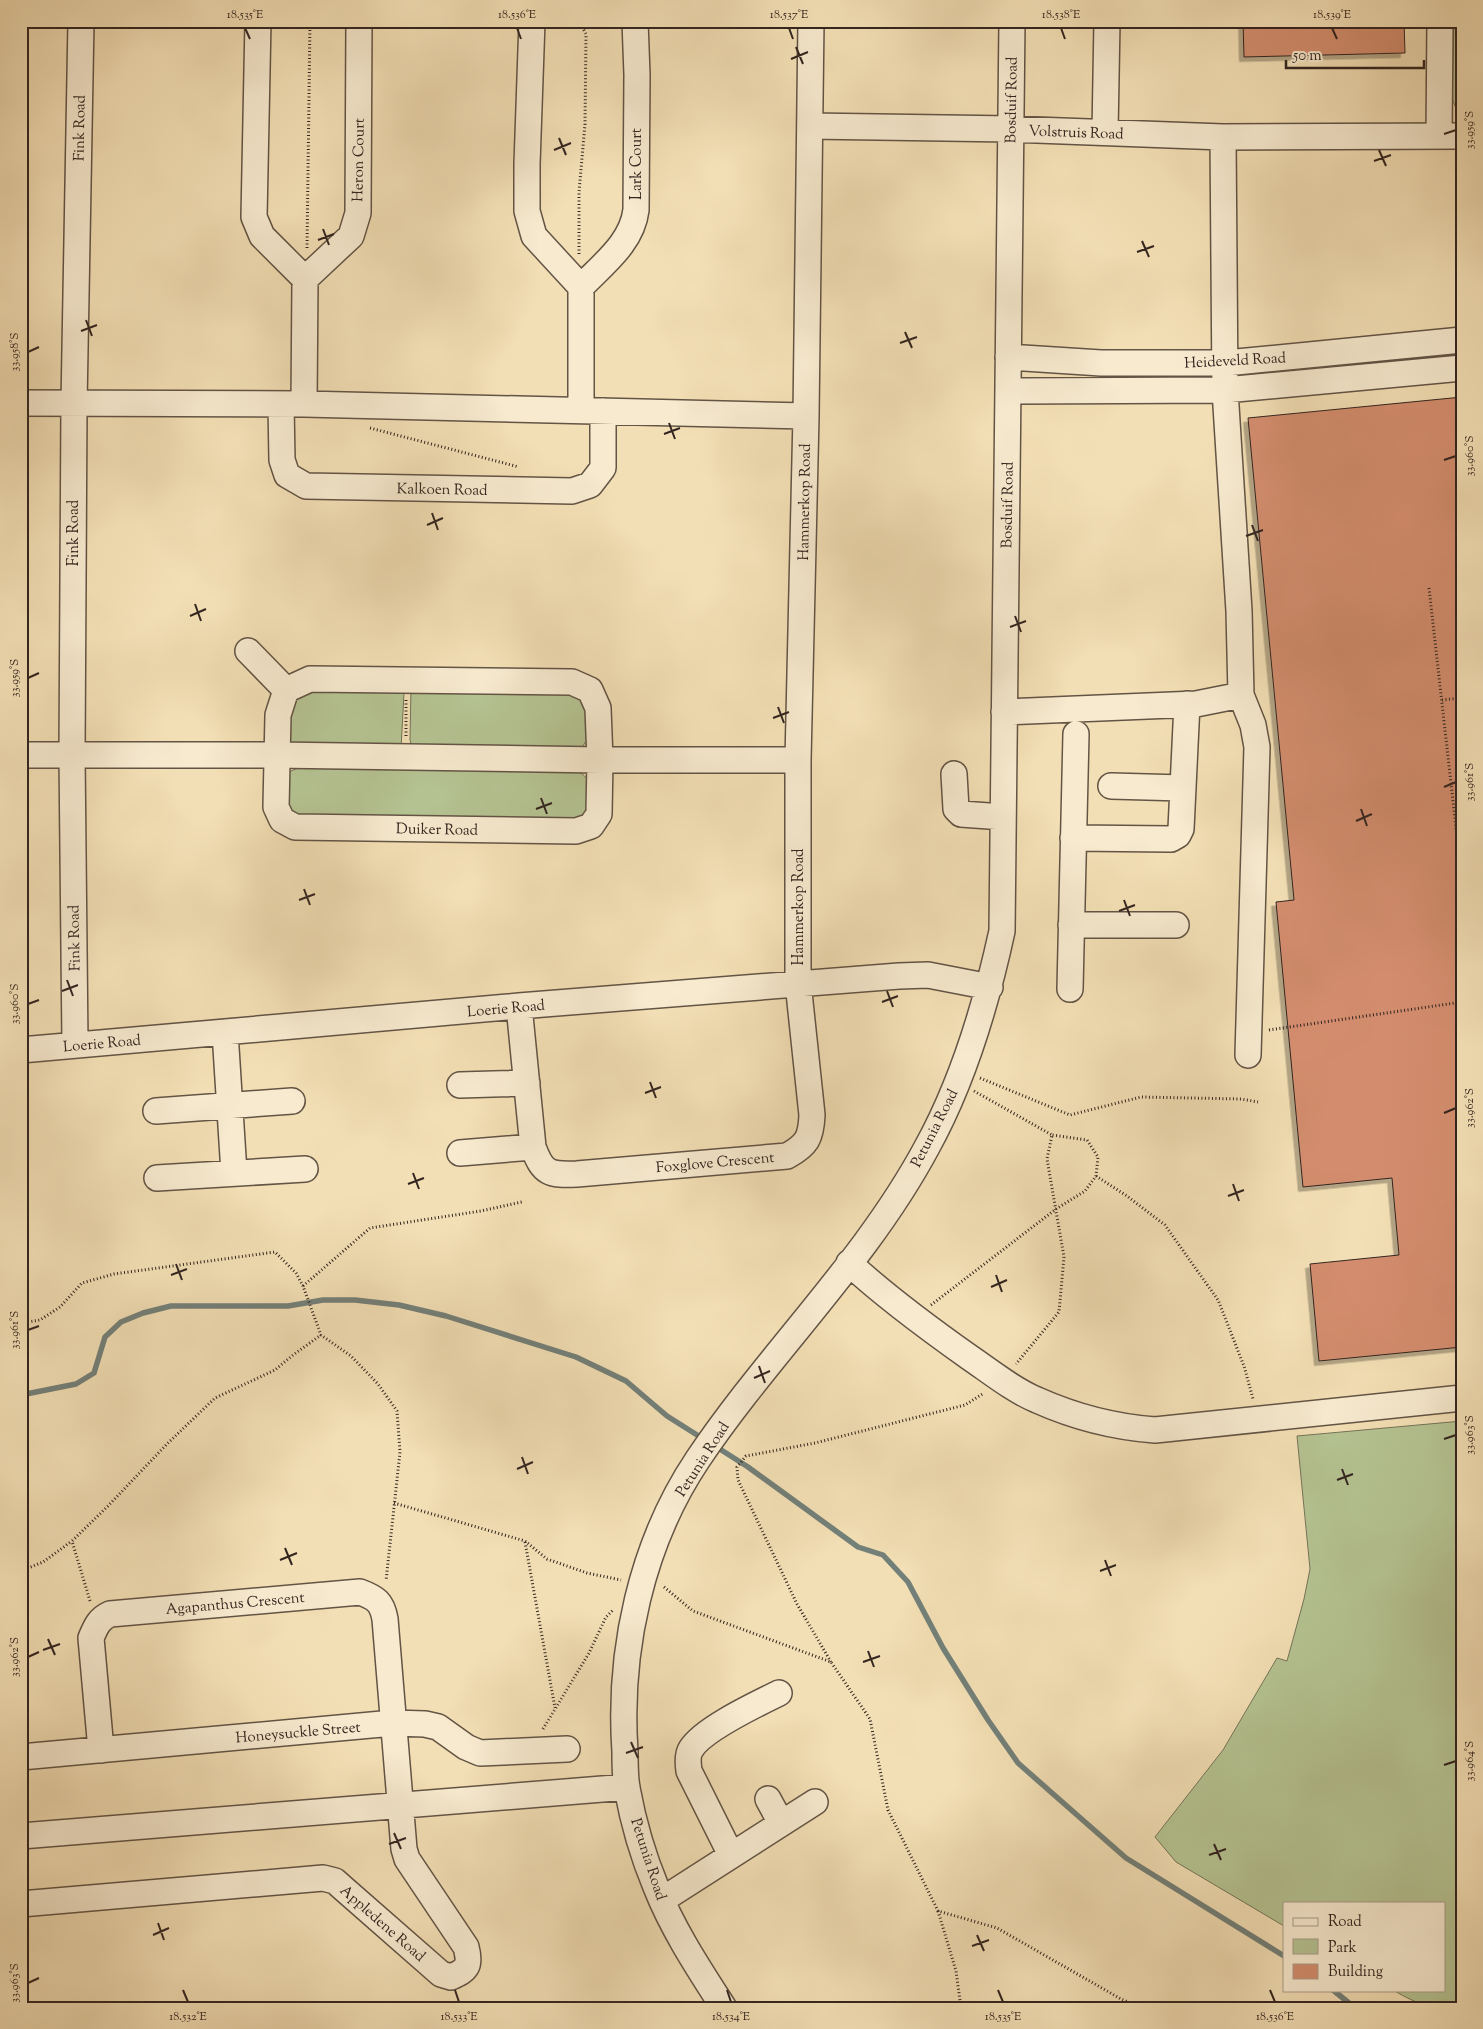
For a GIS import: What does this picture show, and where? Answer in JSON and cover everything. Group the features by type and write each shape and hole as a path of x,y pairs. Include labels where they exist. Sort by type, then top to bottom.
{"street":[{"name":"Fink Road","path":"75,1045 72,755 74,404 81,21"},
{"path":"258,21 254,216 262,236 305,278 292,405"},
{"name":"Heron Court","path":"305,278 351,236 358,213 359,21"},
{"path":"532,21 527,212 534,236 580,287 592,410"},
{"name":"Lark Court","path":"580,287 621,245 634,225 636,210 635,21"},
{"name":"Hammerkop Road","path":"798,983 798,760 806,416 810,21"},
{"name":"Bosduif Road","path":"990,987 1002,931 1012,21"},
{"path":"1105,132 1107,21"},
{"name":"Volstruis Road","path":"810,126 1010,129 1223,137 1450,136 1440,21"},
{"path":"1223,137 1225,390 1239,610 1241,695 1253,725 1257,747 1249,1044"},
{"name":"Heideveld Road","path":"1008,357 1101,362 1226,363 1462,340"},
{"name":"Heideveld Road","path":"1008,391 1225,390 1462,368"},
{"path":"21,403 292,405 806,416"},
{"name":"Kalkoen Road","path":"292,405 282,460 287,475 306,486 572,491 590,485 603,468 592,410"},
{"path":"248,651 286,690"},
{"name":"Duiker Road","path":"310,679 572,682 590,690 598,708 600,760 599,814 591,826 576,831 294,827 282,820 276,807 276,755 278,715 286,690 310,679"},
{"path":"1004,712 1187,704 1221,700 1241,695"},
{"path":"1073,838 1171,839 1178,835 1181,829 1187,704"},
{"path":"1070,989 1076,734"},
{"path":"21,755 276,755 600,760 798,760"},
{"path":"954,774 956,809 958,812 961,814 1003,817"},
{"path":"1110,786 1183,788"},
{"path":"1072,925 1176,925"},
{"name":"Loerie Road","path":"21,1050 798,983 928,975 990,987"},
{"name":"Foxglove Crescent","path":"519,1006 533,1147 540,1164 549,1172 559,1174 787,1156 802,1148 812,1128 798,983"},
{"name":"Petunia Road","path":"722,2007 691,1956 662,1900 644,1853 627,1787 622,1722 628,1642 636,1605 645,1571 660,1533 676,1497 698,1460 888,1211 928,1147 958,1082 990,987"},
{"path":"225,1032 234,1173"},
{"path":"460,1085 527,1083"},
{"path":"156,1111 292,1102"},
{"path":"460,1153 533,1147"},
{"path":"157,1178 305,1169"},
{"path":"849,1263 914,1318 1003,1381 1035,1400 1067,1413 1131,1428 1155,1430 1462,1398"},
{"name":"Agapanthus Crescent","path":"96,1624 110,1614 360,1592 372,1596 383,1606"},
{"path":"383,1606 400,1804"},
{"path":"96,1624 91,1638 101,1750"},
{"path":"731,1855 689,1771 690,1750 699,1739 724,1722 779,1693"},
{"name":"Honeysuckle Street","path":"21,1757 393,1723 424,1724 438,1727 466,1747 480,1753 567,1748"},
{"path":"21,1836 627,1787"},
{"path":"768,1799 781,1823"},
{"path":"662,1900 815,1802"},
{"name":"Appledene Road","path":"21,1904 323,1878 335,1881 441,1974 451,1977 463,1972 468,1966 469,1956 460,1938 407,1859 403,1842 400,1804"}],"path":[{"path":"305,278 310,21"},
{"path":"579,21 586,34 585,124 579,192 580,287"},
{"path":"368,428 522,468"},
{"path":"1429,588 1462,882"},
{"path":"406,697 406,742"},
{"path":"1442,700 1462,698"},
{"path":"1249,1044 1462,1002"},
{"path":"980,1078 1070,1116 1141,1097 1241,1098 1258,1102"},
{"path":"914,1318 1056,1209 1085,1191 1096,1176 1098,1157 1087,1140 1052,1135 974,1091"},
{"path":"961,2008 956,1971 938,1911 888,1810 870,1718 831,1662 797,1604 771,1546 745,1496 738,1480 737,1467 746,1456 816,1443 965,1405 1003,1381 1059,1312 1064,1257 1047,1159 1052,1135"},
{"path":"1096,1176 1127,1196 1165,1225 1218,1300 1244,1366 1259,1419"},
{"path":"302,1286 370,1228 481,1211 522,1202"},
{"path":"21,1323 40,1320 60,1307 82,1283 114,1274 275,1252 296,1273 321,1335 351,1356 378,1384 397,1411 400,1452 383,1606"},
{"path":"21,1571 43,1562 72,1541 214,1398 275,1370 321,1335"},
{"path":"394,1503 525,1542 547,1559 587,1573 626,1582"},
{"path":"72,1541 96,1624"},
{"path":"525,1542 556,1709"},
{"path":"657,1581 693,1611 831,1662"},
{"path":"529,1751 589,1653 606,1617 616,1606"},
{"path":"938,1911 997,1928 1121,1999 1142,2008"}],"green space":[{"path":"1454,21 1462,21 1462,115 1452,98"},
{"path":"402,686 404,693 401,749 299,746 287,742 294,691"},
{"path":"411,687 572,689 586,699 590,735 581,749 412,748 410,740"},
{"path":"298,768 579,772 588,781 590,793 585,820 288,816 289,772"},
{"path":"1462,1421 1462,2008 1426,2005 1397,1992 1446,1992 1446,1902 1283,1902 1283,1925 1176,1862 1155,1837 1223,1750 1277,1658 1287,1661 1310,1569 1297,1436"}],"building":[{"path":"1243,21 1404,21 1405,53 1244,57"},
{"path":"1462,397 1462,1347 1319,1361 1310,1264 1399,1255 1392,1178 1303,1187 1276,902 1294,900 1248,418"}],"waterway":[{"path":"21,1395 76,1384 94,1373 105,1337 121,1322 143,1313 171,1306 288,1306 323,1300 355,1300 399,1305 446,1316 576,1357 626,1381 667,1416 705,1440"},
{"path":"715,1446 748,1467 858,1547 883,1555 908,1582 943,1648 988,1720 1018,1763 1126,1858 1283,1955"},
{"path":"1335,1992 1359,2008"}]}
